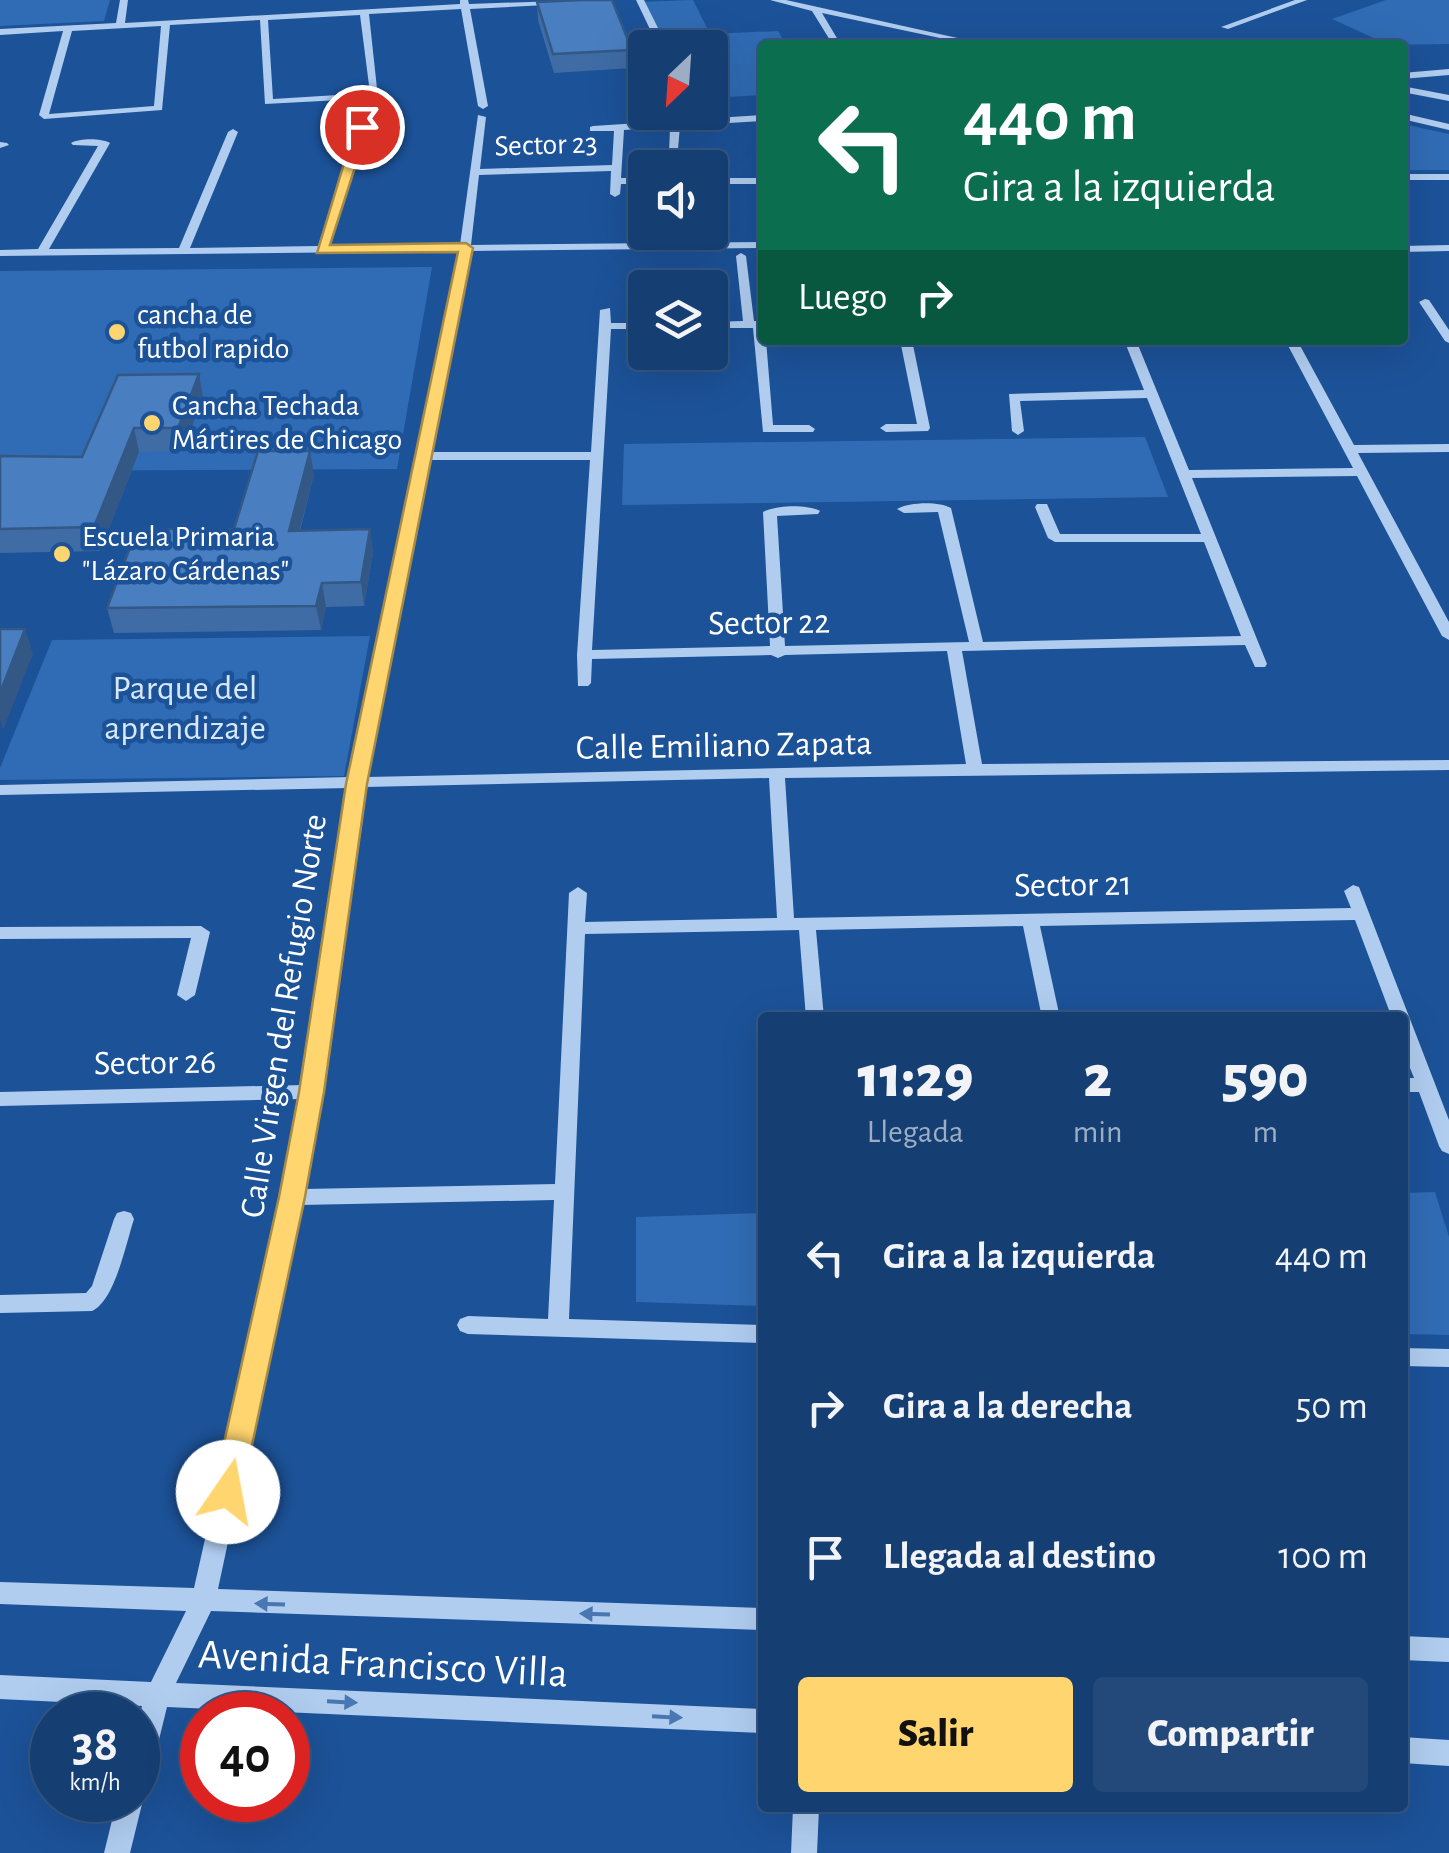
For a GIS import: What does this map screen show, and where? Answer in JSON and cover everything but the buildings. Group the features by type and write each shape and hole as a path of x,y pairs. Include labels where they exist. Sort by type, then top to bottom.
{"street":[{"path":"120,25 124,0"},
{"path":"234,19 235,0"},
{"path":"348,0 349,13"},
{"path":"0,32 464,3 584,0"},
{"path":"640,0 655,30"},
{"path":"774,0 962,40"},
{"path":"1225,27 1303,0"},
{"name":"Calle Virgen del Refugio Norte","path":"159,1692 204,1602 292,1197 312,1092 356,784 465,254 482,112 464,3"},
{"path":"816,9 834,40"},
{"path":"264,18 268,102 315,102 376,96 364,12"},
{"path":"68,28 44,115 96,115 160,108 166,23"},
{"path":"1408,75 1449,72"},
{"path":"1408,90 1449,98"},
{"path":"1408,117 1449,127"},
{"name":"Sector 23","path":"728,120 758,118"},
{"name":"Sector 23","path":"592,129 628,125"},
{"path":"322,250 362,127 338,126"},
{"name":"Sector 23","path":"614,194 619,126"},
{"path":"183,251 234,132"},
{"path":"41,253 104,143 76,143"},
{"name":"Sector 23","path":"476,172 616,168"},
{"path":"1408,177 1449,177"},
{"name":"Sector 23","path":"616,181 628,181"},
{"path":"728,181 758,181"},
{"path":"1408,237 1449,236"},
{"path":"0,264 758,245"},
{"path":"1408,248 1449,248"},
{"path":"0,254 322,250 758,256"},
{"path":"728,325 757,324 741,256"},
{"path":"1425,302 1449,338"},
{"path":"583,684 606,310"},
{"path":"1434,316 1449,316"},
{"path":"606,326 628,326"},
{"path":"759,345 767,428 809,429"},
{"path":"886,428 924,428 907,345"},
{"path":"1132,345 1260,664"},
{"path":"1294,345 1449,636"},
{"path":"1018,432 1013,397 1151,394"},
{"path":"1348,449 1449,448"},
{"path":"424,456 598,456"},
{"path":"1183,474 1360,472"},
{"path":"1042,507 1055,538 1208,538"},
{"path":"904,509 944,508 977,646"},
{"path":"778,654 770,512 813,512"},
{"name":"Sector 22","path":"584,655 778,654 1249,640"},
{"path":"954,647 976,769"},
{"name":"Calle Emiliano Zapata","path":"0,790 976,769 1449,765"},
{"path":"777,774 786,924"},
{"path":"1353,890 1399,1012"},
{"path":"558,1325 578,892"},
{"name":"Sector 21","path":"578,928 1362,914"},
{"path":"1030,918 1050,1012"},
{"path":"807,922 814,1012"},
{"path":"0,933 201,932 186,996"},
{"path":"1408,1036 1449,1146"},
{"path":"1408,1085 1426,1085"},
{"name":"Sector 26","path":"0,1099 312,1092"},
{"path":"292,1197 564,1192"},
{"path":"0,1304 92,1302 101,1289 124,1219"},
{"path":"468,1326 558,1325 758,1334"},
{"path":"1408,1356 1449,1358"},
{"name":"Avenida Francisco Villa","path":"0,1593 758,1619"},
{"path":"1408,1648 1449,1650"},
{"name":"Avenida Francisco Villa","path":"0,1687 113,1692"},
{"name":"Avenida Francisco Villa","path":"160,1694 758,1721"},
{"path":"1408,1750 1449,1752"},
{"path":"804,1853 806,1812"},
{"path":"117,1853 125,1822"}],"green space":[{"path":"0,0 110,0 104,21 0,26"},
{"path":"693,0 708,30 650,30 638,2"},
{"path":"1386,0 1449,0 1449,44 1378,40 1332,19"},
{"path":"778,31 783,40 758,40 758,95 728,97 728,33"},
{"path":"1408,125 1449,134 1449,170 1408,170"},
{"path":"432,267 397,469 0,471 0,271"},
{"path":"1145,437 1168,497 622,505 624,444"},
{"name":"Parque del aprendizaje","path":"370,636 344,776 0,780 0,768 52,640"},
{"path":"1435,1192 1449,1237 1449,1335 1408,1334 1408,1193"},
{"path":"758,1213 758,1306 636,1302 636,1217"}],"place":[{"name":"cancha de futbol rapido","path":"117,332"},
{"name":"Cancha Techada Mártires de Chicago","path":"152,423"},
{"name":"Escuela Primaria \"Lázaro Cárdenas\"","path":"62,554"}],"route":[{"path":"228,1492 292,1197 312,1092 356,784 466,248 322,250 362,127"}]}
